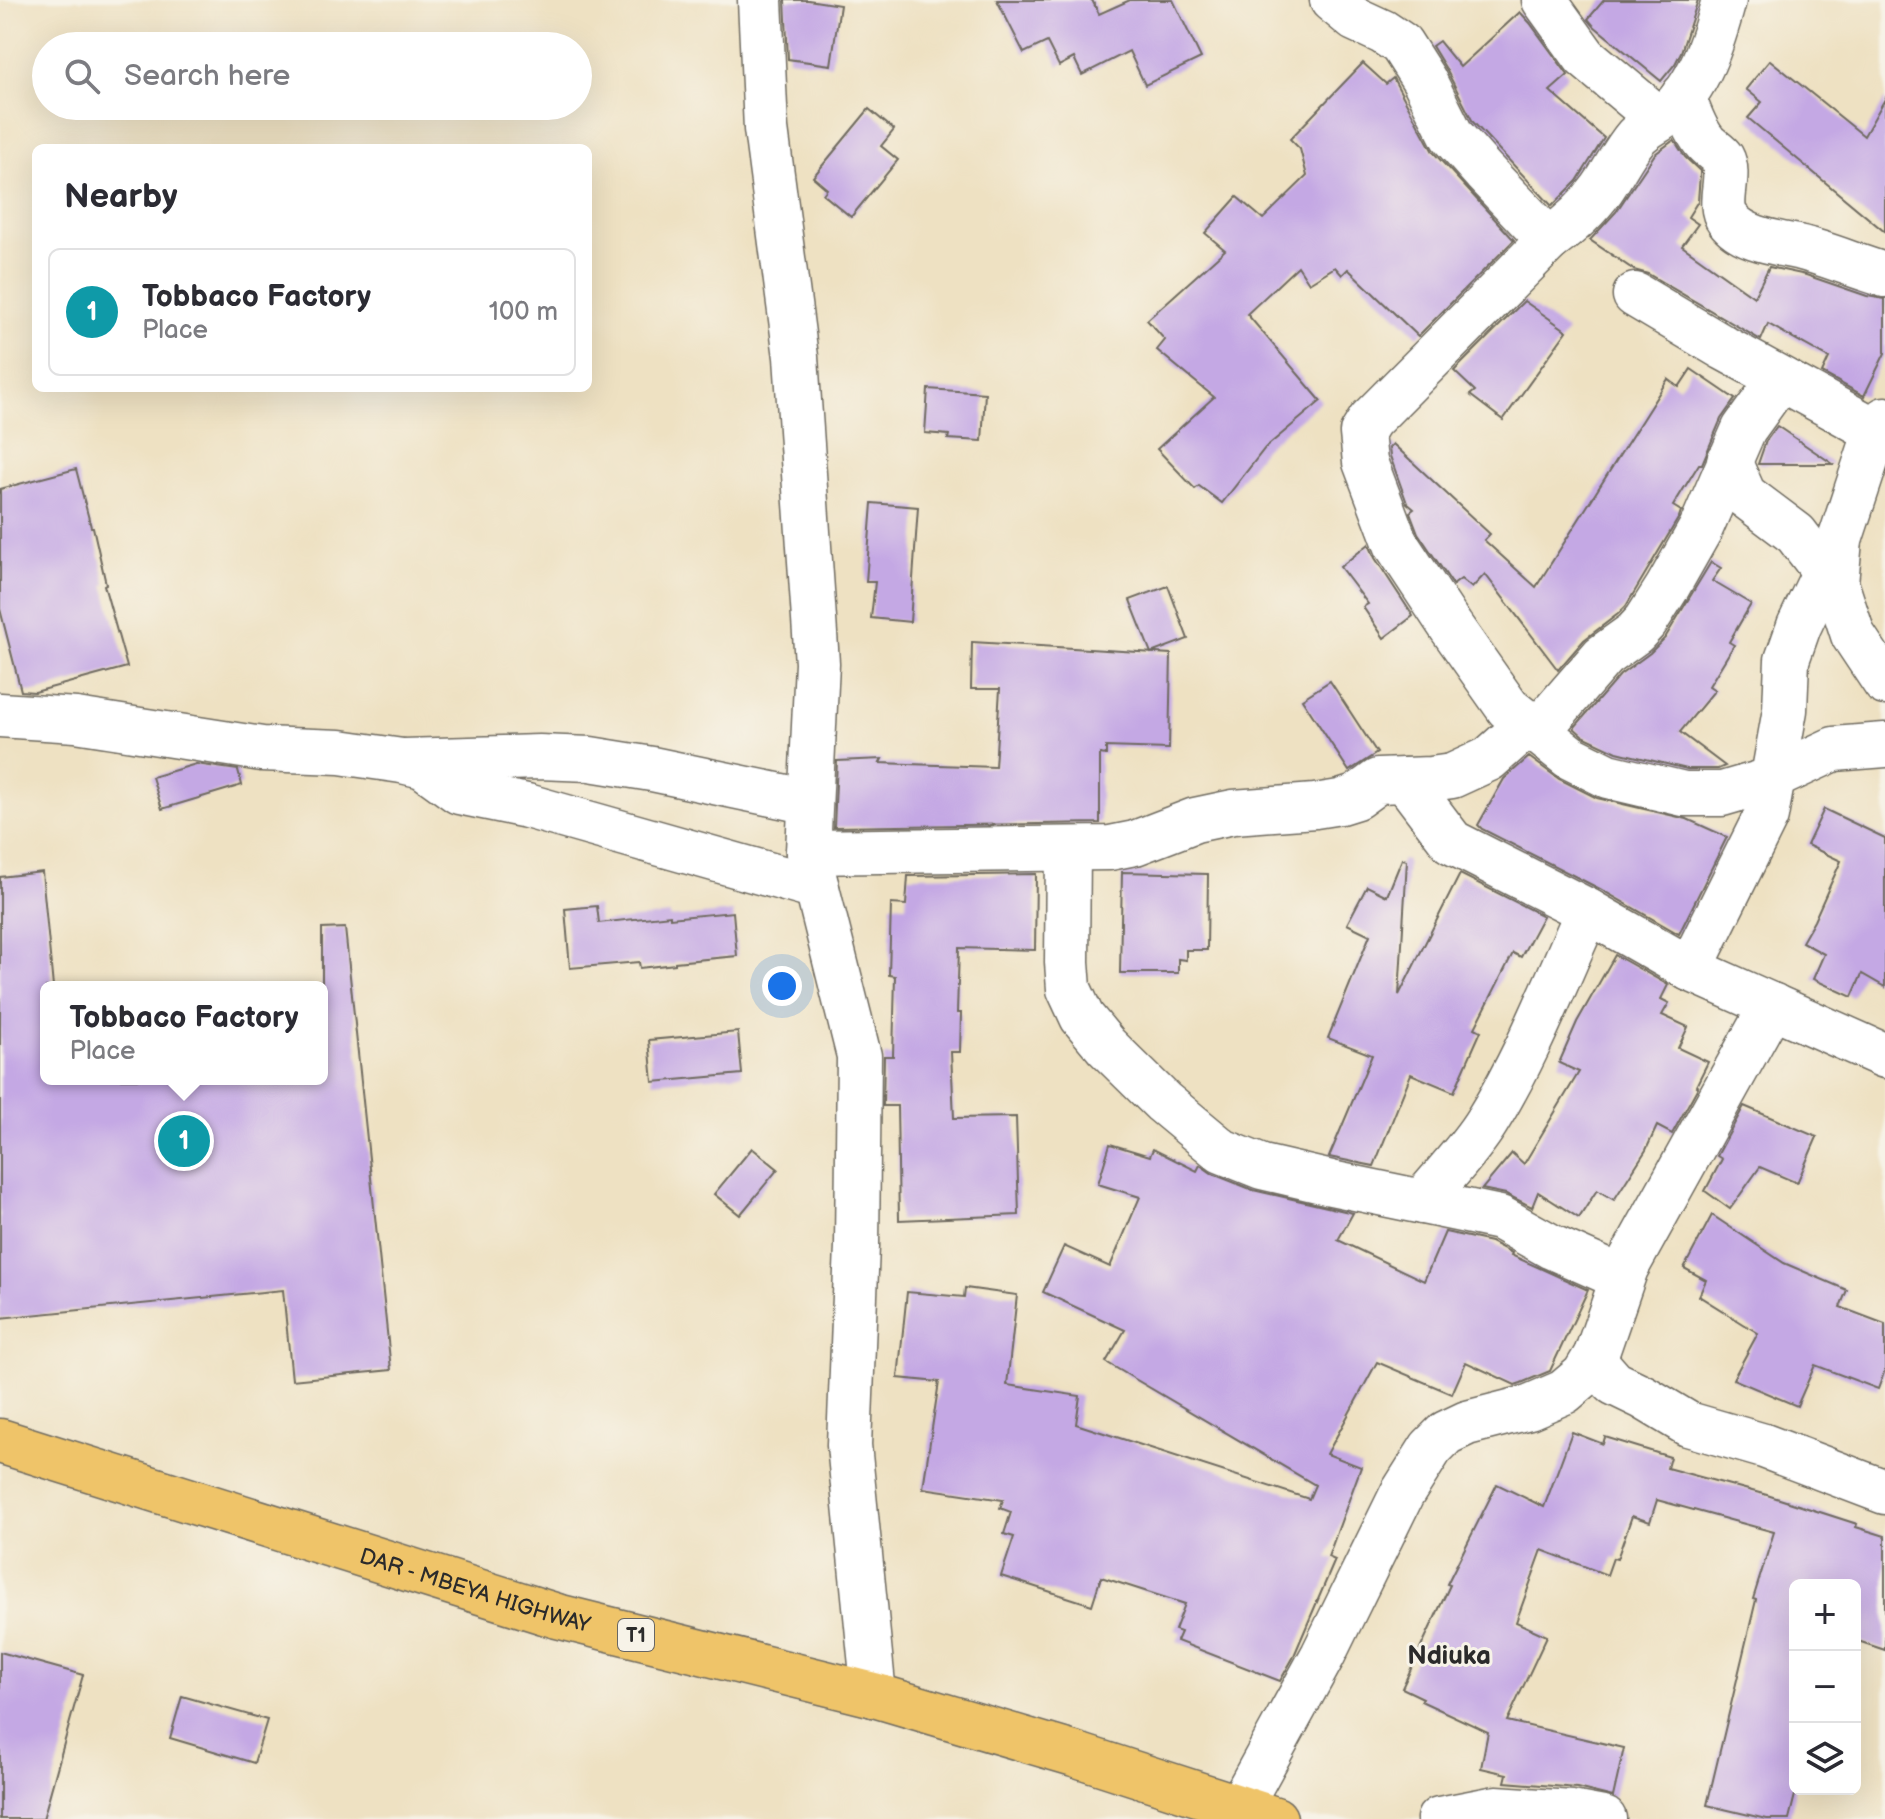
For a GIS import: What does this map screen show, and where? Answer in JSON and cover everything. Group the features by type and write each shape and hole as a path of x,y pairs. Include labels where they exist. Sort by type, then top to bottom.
{"highway":[{"name":"DAR - MBEYA HIGHWAY","path":"0,1441 557,1616 874,1695 1257,1813"}],"street":[{"path":"760,0 766,129 796,357 817,663 810,802 812,870 859,1056 857,1246 849,1445 874,1695"},
{"path":"1332,0 1355,19 1401,44 1424,80 1452,136 1549,240"},
{"path":"1544,0 1585,57 1671,108 1695,128 1706,144 1722,158 1724,209 1727,219 1739,229 1761,239 1885,275"},
{"path":"1724,0 1709,53 1671,108 1636,137 1580,216 1549,240 1370,420 1362,433 1365,462 1396,544 1451,627 1508,708 1570,757 1608,776 1684,794 1722,794 1763,782 1834,749 1885,745"},
{"path":"1635,295 1780,379 1882,426 1873,440 1832,556 1799,626 1787,660 1785,710 1766,816 1690,969"},
{"path":"0,715 76,720 262,749 340,752 402,761 423,766 459,792 812,870 1110,848 1135,843 1195,820 1233,812 1340,802 1356,797 1378,781 1452,776 1489,759 1533,728 1603,656 1646,621 1701,528 1744,429 1780,379"},
{"path":"1729,461 1744,495 1796,534 1832,556"},
{"path":"1832,556 1836,583 1853,635 1885,683"},
{"path":"402,761 539,757 590,759 810,802"},
{"path":"1452,842 1452,817 1458,794 1471,768"},
{"path":"1405,780 1452,842 1588,911 1690,969 1885,1056"},
{"path":"1068,849 1069,989 1082,1017 1106,1046 1163,1102 1222,1151 1262,1167 1500,1218 1552,1247 1622,1278"},
{"path":"1422,1202 1487,1122 1523,1054 1588,911"},
{"path":"1257,1813 1323,1655 1402,1494 1431,1448 1446,1433 1467,1423 1529,1407 1564,1392 1584,1375 1596,1355 1626,1268 1772,1005"},
{"path":"1596,1355 1599,1366 1614,1383 1688,1424 1764,1446 1885,1492"},
{"path":"1439,1819 1496,1808 1572,1813 1604,1819"}],"building":[{"path":"785,0 840,5 831,65 788,59"},
{"path":"997,0 1092,0 1099,14 1130,0 1173,0 1201,58 1145,85 1129,51 1082,75 1074,58 1059,66 1047,42 1024,53"},
{"path":"1604,0 1698,0 1681,52 1661,81 1588,19"},
{"path":"1520,12 1568,75 1550,91 1604,138 1577,181 1552,206 1473,122 1432,46 1439,41 1460,67"},
{"path":"1770,60 1864,136 1885,99 1885,232 1748,118 1762,102 1746,89"},
{"path":"1363,63 1386,84 1393,78 1433,152 1514,240 1418,336 1348,269 1342,275 1335,267 1309,283 1298,266 1247,314 1321,401 1265,448 1222,503 1199,486 1195,489 1157,449 1214,397 1157,350 1165,340 1147,320 1225,250 1205,233 1237,197 1263,219 1307,176 1300,149 1290,139"},
{"path":"869,109 894,130 881,146 898,160 851,217 823,194 827,189 813,177"},
{"path":"1674,140 1685,157 1700,171 1698,201 1688,217 1698,224 1682,246 1754,297 1769,267 1885,299 1885,353 1864,396 1822,373 1829,358 1768,324 1761,340 1648,274 1634,270 1590,240 1616,212 1655,154"},
{"path":"1524,301 1567,331 1503,420 1470,395 1475,391 1454,371"},
{"path":"1691,369 1735,399 1721,419 1702,464 1699,464 1673,506 1681,511 1679,517 1626,606 1584,640 1558,670 1485,574 1472,588 1461,579 1453,585 1418,533 1410,512 1414,509 1407,503 1389,448 1393,444 1490,534 1484,540 1536,587 1668,379 1679,387"},
{"path":"928,389 985,393 982,441 948,439 949,435 925,433"},
{"path":"1777,426 1833,464 1758,464 1766,441"},
{"path":"76,469 127,667 35,692 21,691 0,609 0,489"},
{"path":"872,503 918,507 910,622 871,618 875,582 866,582"},
{"path":"1369,544 1413,616 1384,638 1363,607 1368,604 1340,567"},
{"path":"1711,562 1721,568 1712,581 1751,604 1729,642 1734,645 1709,686 1715,690 1680,732 1725,766 1718,769 1687,769 1617,752 1583,736 1574,728 1620,675 1665,638"},
{"path":"1168,586 1188,639 1151,653 1130,600"},
{"path":"972,642 1171,654 1169,749 1106,747 1106,755 1100,754 1100,823 834,827 837,761 882,759 880,763 995,767 1000,689 971,689"},
{"path":"1330,681 1377,753 1349,771 1302,699"},
{"path":"1529,757 1559,779 1597,798 1687,819 1727,837 1679,934 1478,825 1504,779"},
{"path":"196,764 238,770 242,785 162,809 152,777"},
{"path":"1824,809 1885,838 1885,987 1862,974 1852,997 1813,979 1824,954 1802,942 1841,861 1807,845"},
{"path":"1402,859 1407,860 1399,995 1460,874 1543,916 1521,957 1513,953 1475,1028 1481,1031 1454,1092 1411,1074 1374,1166 1329,1157 1372,1055 1328,1038 1370,935 1347,924 1367,886 1387,896"},
{"path":"42,872 52,981 40,981 40,1085 328,1085 328,981 322,981 322,929 345,928 391,1370 292,1380 283,1290 0,1318 0,877"},
{"path":"1122,872 1208,874 1207,950 1186,950 1186,960 1178,959 1178,973 1120,973"},
{"path":"1036,874 1035,950 959,948 957,1013 961,1013 960,1052 951,1052 954,1118 1016,1117 1019,1215 899,1220 897,1106 883,1106 884,1056 893,1056 895,976 889,975 891,904 906,905 908,876"},
{"path":"597,906 599,923 733,912 737,956 640,968 639,962 570,968 565,909"},
{"path":"1615,955 1668,985 1661,999 1669,1003 1662,1015 1688,1027 1678,1048 1708,1062 1672,1134 1657,1126 1646,1150 1614,1200 1597,1190 1579,1218 1538,1192 1532,1207 1506,1194 1482,1189 1512,1153 1524,1164 1579,1072 1559,1063 1577,1022"},
{"path":"738,1032 742,1074 653,1082 649,1040"},
{"path":"1744,1106 1817,1137 1797,1183 1760,1167 1730,1209 1705,1191 1722,1159 1717,1156"},
{"path":"1110,1144 1150,1156 1153,1149 1197,1171 1200,1165 1213,1174 1253,1190 1353,1213 1338,1240 1424,1281 1445,1232 1491,1242 1511,1255 1588,1290 1550,1371 1521,1383 1515,1385 1466,1362 1452,1394 1377,1362 1327,1454 1361,1467 1328,1557 1335,1560 1280,1681 1177,1641 1181,1632 1175,1630 1185,1604 1101,1577 1092,1605 1001,1576 1014,1537 1004,1534 1011,1512 1000,1508 1003,1500 923,1488 939,1382 898,1378 907,1292 964,1297 965,1288 1017,1295 1007,1385 1080,1396 1076,1424 1309,1499 1315,1485 1106,1362 1125,1330 1043,1292 1064,1246 1110,1267 1140,1197 1098,1184"},
{"path":"752,1148 778,1169 740,1215 714,1194"},
{"path":"1712,1215 1784,1263 1847,1290 1840,1307 1885,1324 1885,1370 1878,1389 1815,1365 1797,1406 1733,1379 1758,1333 1699,1296 1706,1280 1684,1268"},
{"path":"1572,1432 1603,1444 1605,1437 1670,1457 1667,1468 1767,1495 1885,1536 1885,1650 1861,1642 1861,1579 1789,1579 1789,1795 1795,1795 1789,1819 1766,1819 1707,1805 1756,1600 1753,1599 1774,1532 1657,1500 1650,1522 1632,1516 1617,1559 1613,1558 1607,1575 1542,1550 1516,1622 1547,1636 1507,1721 1624,1748 1613,1797 1577,1788 1505,1782 1507,1774 1481,1768 1488,1732 1421,1701 1423,1698 1402,1688 1450,1585 1447,1584 1497,1484 1544,1507"},
{"path":"0,1652 83,1675 43,1819 0,1819"},
{"path":"182,1696 267,1720 254,1763 170,1738"}],"place":[{"name":"Tobbaco Factory","path":"184,1141"}],"district":[{"name":"Ndiuka","path":"1449,1655"}]}
